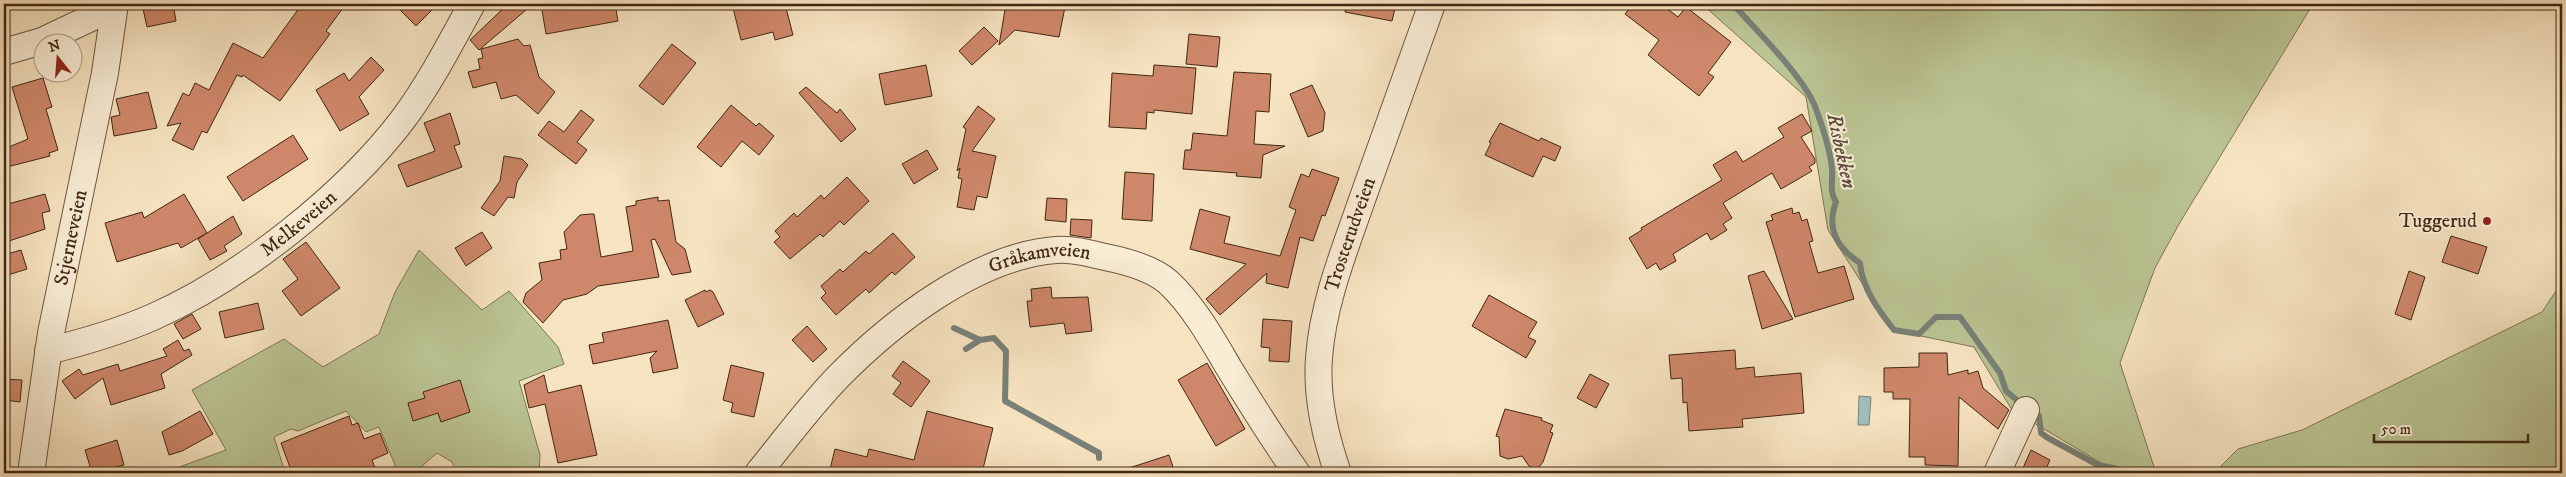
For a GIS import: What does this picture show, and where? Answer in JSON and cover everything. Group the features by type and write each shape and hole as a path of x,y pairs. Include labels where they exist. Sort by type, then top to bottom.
{"street":[{"name":"Melkeveien","path":"48,352 94,339 153,317 221,279 294,227 376,152 404,118 428,81 472,4"},
{"name":"Trosterudveien","path":"1338,473 1328,446 1322,414 1319,360 1322,333 1341,260 1432,4"},
{"name":"Stjerneveien","path":"31,473 48,352 105,73 114,5"},
{"path":"4,52 42,41 114,5"},
{"name":"Gråkamveien","path":"758,473 837,378 890,330 927,304 982,271 1007,261 1058,250 1112,258 1138,266 1167,281 1191,309 1297,473"},
{"path":"1997,473 2026,410"}],"green space":[{"path":"1702,4 2313,4 2179,224 2155,268 2120,363 2156,473 2118,473 2012,410 1974,347 1892,330 1828,230 1806,97"},
{"path":"419,250 482,310 509,291 558,347 564,364 519,381 540,455 539,473 456,473 452,462 437,453 422,466 418,473 395,473 395,465 379,427 366,432 346,411 298,431 291,429 274,437 284,469 280,473 163,473 226,450 192,390 284,339 323,367 379,334 395,292"},
{"path":"2562,282 2562,473 2214,473 2238,449 2302,430 2542,312"}],"water":[{"path":"1859,396 1871,397 1869,425 1858,425"}],"building":[{"path":"142,4 173,4 176,21 147,27"},
{"path":"302,4 346,4 326,31 330,34 280,101 243,75 242,77 237,75 207,133 202,131 193,150 172,140 181,123 167,126 183,93 189,96 195,83 209,90 233,43 263,58"},
{"path":"394,4 438,4 416,26"},
{"path":"508,4 533,4 479,50 470,40"},
{"path":"541,4 615,4 618,21 546,34"},
{"path":"732,4 785,4 793,35 775,40 773,32 741,40"},
{"path":"1006,4 1047,4 1065,7 1059,37 1015,30 999,45"},
{"path":"1346,4 1396,4 1392,21 1345,12"},
{"path":"1633,4 1661,4 1678,17 1686,7 1731,42 1708,73 1714,77 1699,96 1648,55 1659,40 1625,14"},
{"path":"984,27 998,41 972,65 959,51"},
{"path":"1189,34 1220,37 1217,67 1186,64"},
{"path":"518,39 524,46 530,45 539,77 555,92 538,114 516,95 501,99 496,82 473,88 468,72 480,69 478,59 483,58 481,49"},
{"path":"672,44 696,63 663,105 639,86"},
{"path":"371,57 384,70 359,97 369,114 340,131 316,90 344,73 349,81"},
{"path":"926,65 932,96 885,105 879,74"},
{"path":"1154,65 1196,68 1192,114 1154,110 1154,113 1147,112 1146,129 1109,127 1112,73 1153,76"},
{"path":"1234,72 1271,74 1269,112 1256,111 1254,144 1285,146 1263,155 1261,178 1236,176 1237,173 1183,169 1185,150 1191,150 1193,133 1227,136"},
{"path":"32,81 44,82 52,107 46,109 58,150 49,153 50,156 7,167 4,149 28,139 12,87"},
{"path":"1312,85 1325,113 1323,131 1308,137 1290,94"},
{"path":"806,87 837,113 840,109 856,129 841,142 799,93"},
{"path":"148,92 157,128 114,136 111,117 120,115 116,99"},
{"path":"731,105 756,126 759,123 774,136 759,155 742,141 721,167 697,147"},
{"path":"978,106 995,119 972,151 996,156 987,198 977,196 974,210 957,207 962,179 958,178 960,168 957,171 966,129 963,127"},
{"path":"581,110 594,120 577,142 587,150 576,164 538,135 549,121 564,132"},
{"path":"450,113 460,144 454,146 462,167 407,187 398,165 435,151 424,123"},
{"path":"1802,114 1812,131 1801,137 1815,159 1815,163 1809,167 1812,171 1781,189 1772,173 1723,203 1732,218 1723,224 1727,230 1711,240 1707,233 1673,254 1676,261 1660,270 1656,263 1647,269 1629,238 1642,230 1641,228 1722,180 1713,165 1736,151 1743,162 1784,137 1778,128"},
{"path":"1500,123 1539,141 1541,138 1561,147 1555,161 1543,156 1533,177 1485,155 1491,143 1489,142"},
{"path":"293,135 308,159 243,201 227,177"},
{"path":"927,150 938,169 914,184 902,164"},
{"path":"504,156 522,159 528,165 517,182 514,198 508,197 494,216 481,208 500,181"},
{"path":"1312,169 1339,178 1325,216 1322,215 1313,241 1300,237 1288,288 1266,283 1267,273 1220,315 1206,299 1246,264 1190,249 1200,209 1230,217 1224,243 1280,256 1296,210 1289,207 1301,174 1309,177"},
{"path":"1125,172 1154,174 1152,221 1122,219"},
{"path":"847,177 869,201 844,225 840,221 823,237 820,234 790,259 774,242 780,237 775,231 794,213 797,217 821,195 824,199"},
{"path":"45,194 50,211 42,213 45,229 9,241 4,222 4,205"},
{"path":"184,194 207,233 181,248 178,243 117,262 105,223 142,212 144,218"},
{"path":"658,197 658,201 669,200 676,242 685,249 691,272 672,275 655,239 651,240 659,277 598,286 587,294 563,300 543,323 523,302 526,293 542,280 539,263 561,259 560,250 567,249 564,232 580,215 594,214 601,257 633,251 626,207 636,205 636,201"},
{"path":"1047,198 1067,199 1066,222 1045,220"},
{"path":"1792,208 1793,214 1799,212 1802,221 1807,219 1813,241 1809,242 1818,273 1844,266 1854,299 1795,317 1766,222 1773,220 1771,215"},
{"path":"233,216 242,234 224,246 227,251 210,260 198,239"},
{"path":"1071,219 1092,220 1091,238 1070,235"},
{"path":"482,232 492,248 466,266 455,248"},
{"path":"893,233 915,257 895,275 892,272 869,293 866,289 836,315 821,298 826,293 821,286 840,269 843,272 866,251 869,254"},
{"path":"2451,236 2487,247 2478,274 2442,262"},
{"path":"306,242 340,288 301,316 282,291 298,279 283,259"},
{"path":"21,250 27,269 8,275 4,255"},
{"path":"1764,271 1793,319 1762,329 1748,276"},
{"path":"2409,271 2425,277 2411,320 2395,314"},
{"path":"1051,287 1052,298 1088,297 1092,331 1066,334 1064,323 1030,327 1027,301 1032,301 1031,289"},
{"path":"705,290 706,292 710,290 713,292 724,314 698,327 685,300"},
{"path":"1489,295 1537,322 1528,337 1536,341 1526,358 1472,326"},
{"path":"258,303 264,329 225,338 219,312"},
{"path":"192,314 201,329 183,339 174,324"},
{"path":"1263,319 1292,321 1289,362 1269,361 1270,348 1261,347"},
{"path":"668,320 678,368 653,373 650,358 657,351 593,364 589,345 604,342 602,333"},
{"path":"807,326 827,349 813,362 792,340"},
{"path":"178,340 184,351 189,349 192,355 161,374 165,388 111,405 103,378 75,399 62,381 79,369 83,375 118,364 120,371 167,356 163,349"},
{"path":"1735,350 1736,369 1754,367 1755,377 1801,373 1804,413 1742,419 1743,427 1689,431 1687,402 1683,403 1682,378 1671,379 1669,355"},
{"path":"1919,353 1947,353 1948,375 1968,370 1968,374 1978,371 1983,388 2009,410 1998,429 1959,397 1958,466 1925,465 1925,457 1909,457 1910,399 1893,399 1893,392 1884,392 1884,368 1919,367"},
{"path":"903,361 930,381 911,407 893,394 901,383 892,376"},
{"path":"1207,363 1245,429 1216,446 1178,380"},
{"path":"731,365 764,373 754,417 731,412 733,403 723,400"},
{"path":"1590,374 1609,384 1596,408 1577,398"},
{"path":"544,375 548,393 581,385 597,455 558,463 545,404 529,408 524,385"},
{"path":"4,379 22,380 20,402 4,400"},
{"path":"460,380 470,412 441,422 438,413 413,421 408,403 425,398 423,392"},
{"path":"1505,409 1542,418 1541,420 1553,425 1550,432 1553,433 1543,462 1539,467 1534,469 1529,466 1522,456 1508,459 1500,456 1499,437 1496,436"},
{"path":"200,411 213,434 182,451 169,455 162,432"},
{"path":"927,411 993,428 982,473 829,473 835,449 867,457 869,449 914,460"},
{"path":"349,416 352,425 358,423 364,439 380,433 388,453 372,460 377,473 292,473 281,443"},
{"path":"117,440 124,465 92,473 85,450"},
{"path":"2031,450 2050,460 2044,473 2033,473 2023,468"},
{"path":"1169,455 1175,473 1124,473 1123,470"}],"waterway":[{"name":"Risbekken","path":"1733,4 1791,69 1802,83 1816,109 1824,131 1831,162 1832,190 1836,202 1833,212 1833,229 1845,251 1860,263 1864,281 1872,299 1883,315 1894,330 1919,334 1936,317 1960,317 2000,373 2006,391 2024,406"},
{"path":"954,328 980,340 994,338 1006,351 1005,401 1099,453 1099,458"},
{"path":"966,349 980,340"},
{"name":"Risbekken","path":"2032,411 2039,416 2041,433 2048,438 2098,465 2118,469 2122,473"}],"place":[{"name":"Tuggerud","path":"2487,221"}]}
